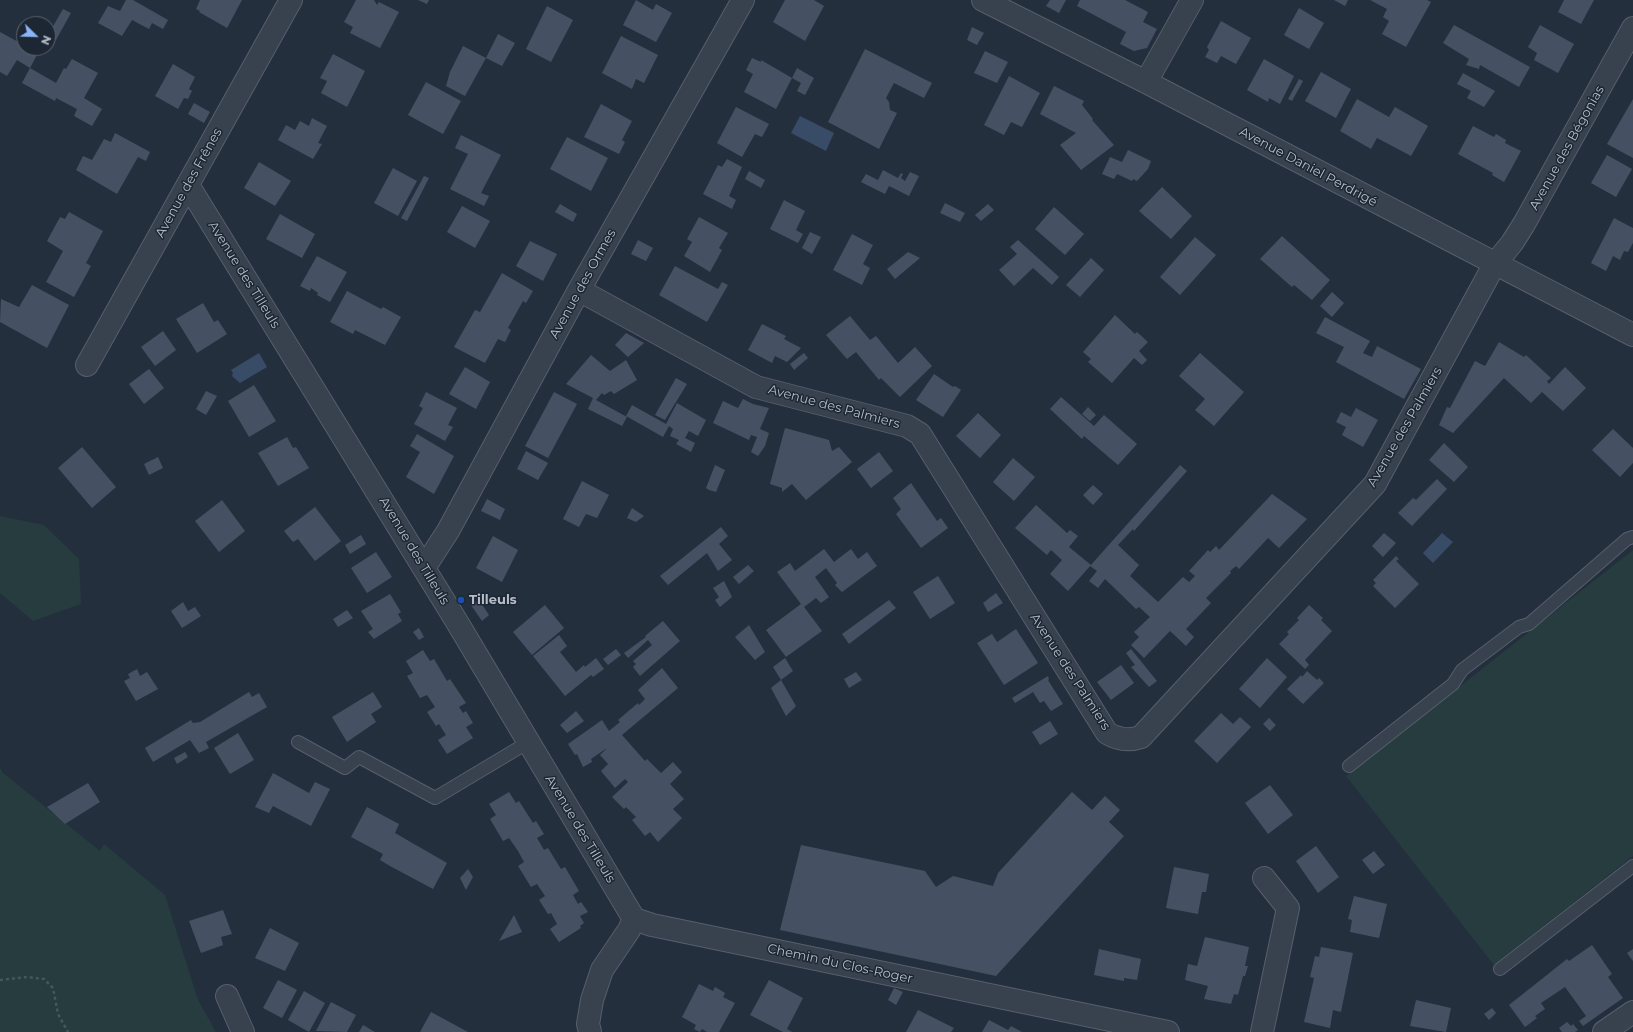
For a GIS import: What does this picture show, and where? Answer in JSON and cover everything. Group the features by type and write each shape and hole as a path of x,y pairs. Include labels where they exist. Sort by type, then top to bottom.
{"street":[{"name":"Avenue des Frênes","path":"87,365 291,0"},
{"name":"Avenue des Ormes","path":"424,568 448,531 579,290 743,0"},
{"name":"Avenue Daniel Perdrigé","path":"983,0 1146,82 1494,265 1633,336"},
{"path":"1146,82 1192,0"},
{"name":"Avenue des Bégonias","path":"1494,265 1512,243 1524,224 1633,28"},
{"name":"Avenue des Tilleuls","path":"188,185 424,568 527,743 629,909 634,920"},
{"name":"Avenue des Palmiers","path":"579,290 756,387 907,426 920,434 1107,733 1114,738 1133,740 1141,737 1375,484 1494,265"},
{"path":"1262,1032 1288,908 1264,878"},
{"path":"594,1029 592,1000 602,970 634,920"},
{"name":"Chemin du Clos-Roger","path":"634,920 674,930 1168,1032"},
{"path":"227,996 243,1032"},
{"path":"1604,1032 1633,1012"}],"lane":[{"path":"1349,766 1453,684 1462,670 1519,627 1529,624 1627,539 1633,537"},
{"path":"298,742 345,768 359,757 435,798 527,743"},
{"path":"1500,969 1633,866"}],"path":[{"path":"0,980 27,977 44,979 53,988 58,1014 68,1032"}],"green space":[{"path":"0,516 44,525 79,559 81,604 33,621 0,593"},
{"path":"1633,550 1633,856 1494,965 1346,776"},
{"path":"0,767 2,772 100,851 104,844 165,895 198,1000 216,1032 0,1032"}],"water":[{"path":"800,116 834,133 826,151 791,133"},
{"path":"259,353 267,367 240,383 232,376 233,373 231,370"},
{"path":"1442,533 1453,542 1433,563 1423,553"}],"building":[{"path":"126,0 133,0 168,20 163,29 152,23 149,29 132,20 122,36 98,23 108,6 120,11"},
{"path":"200,0 242,0 227,28 196,9"},
{"path":"356,0 374,0 377,5 379,2 399,12 380,48 350,33 353,27 344,22"},
{"path":"418,0 429,0 427,4"},
{"path":"636,0 653,10 656,4 672,13 656,42 623,25"},
{"path":"785,0 814,0 824,6 805,41 773,22"},
{"path":"1050,0 1066,0 1059,13 1046,6"},
{"path":"1080,0 1125,0 1148,12 1143,22 1157,29 1147,48 1134,51 1120,44 1126,32 1077,6"},
{"path":"1334,0 1348,0 1345,6"},
{"path":"1370,0 1427,0 1431,2 1406,47 1382,34 1389,21 1383,17 1387,9"},
{"path":"1564,0 1594,0 1581,24 1558,12"},
{"path":"547,6 573,20 551,62 526,49"},
{"path":"1299,8 1324,23 1309,49 1284,35"},
{"path":"63,9 71,13 56,40 56,21"},
{"path":"1221,21 1251,38 1236,64 1221,56 1217,63 1205,57 1209,50 1207,47"},
{"path":"1454,25 1530,67 1519,87 1480,65 1479,69 1466,65 1469,59 1443,43"},
{"path":"1540,25 1574,44 1558,73 1534,60 1537,53 1528,47"},
{"path":"972,27 984,33 977,45 967,40"},
{"path":"0,32 16,41 16,56 36,56 30,68 17,60 7,76 0,72"},
{"path":"498,34 515,43 502,66 486,58"},
{"path":"621,36 658,55 644,83 636,79 632,89 602,73"},
{"path":"463,46 486,58 465,96 446,86 450,72"},
{"path":"865,49 932,83 924,98 894,83 886,98 889,102 890,110 897,113 879,149 828,122"},
{"path":"985,51 1008,62 997,83 974,73"},
{"path":"333,54 365,71 347,107 321,93 327,81 320,78"},
{"path":"752,58 761,62 761,60 792,78 776,109 744,92 753,74 746,70"},
{"path":"72,59 98,73 84,98 102,109 92,126 74,116 77,109 56,98 55,101 22,83 30,68 56,83 64,68 66,69"},
{"path":"1264,59 1294,76 1280,104 1269,98 1268,102 1247,90"},
{"path":"173,64 195,77 189,89 192,91 188,99 184,98 178,109 155,96"},
{"path":"797,68 814,78 805,95 797,91 801,83 792,78"},
{"path":"1321,72 1351,89 1336,118 1305,101"},
{"path":"1463,73 1495,91 1484,107 1467,98 1471,91 1457,84"},
{"path":"1009,76 1040,93 1022,127 1011,122 1004,135 984,125"},
{"path":"1299,79 1303,81 1292,101 1288,99"},
{"path":"426,82 461,101 443,134 408,115"},
{"path":"1054,86 1084,101 1082,105 1093,119 1092,120 1114,145 1081,170 1060,145 1076,133 1040,114"},
{"path":"1357,99 1389,117 1395,107 1428,126 1411,156 1377,138 1371,149 1340,131"},
{"path":"1633,99 1633,158 1607,144"},
{"path":"194,103 210,112 204,123 188,114"},
{"path":"601,104 632,121 622,140 625,142 619,154 584,137"},
{"path":"736,107 769,124 762,137 755,134 742,157 717,143"},
{"path":"312,118 327,126 318,143 322,144 313,159 278,140 286,125 295,130 300,121 309,126"},
{"path":"1473,126 1494,137 1496,134 1506,140 1505,143 1521,151 1504,182 1492,175 1493,173 1458,154"},
{"path":"115,133 150,152 146,161 138,157 117,194 76,170 83,156 92,160 104,139 111,142"},
{"path":"461,135 501,155 481,193 489,196 484,206 450,189 468,154 455,148"},
{"path":"567,137 608,158 591,191 550,169"},
{"path":"1128,150 1151,161 1148,169 1137,181 1133,179 1132,181 1117,174 1114,179 1102,174 1110,157 1122,162"},
{"path":"1607,155 1632,169 1616,197 1591,183"},
{"path":"727,159 742,167 729,196 736,200 732,209 703,194 718,165 722,167"},
{"path":"259,162 291,181 275,206 244,188"},
{"path":"393,168 417,181 398,216 374,203"},
{"path":"883,170 898,178 901,173 903,174 901,178 905,181 910,172 919,176 909,196 889,186 885,194 861,182 866,174 878,180"},
{"path":"749,171 765,180 761,188 745,179"},
{"path":"424,176 429,178 407,221 401,218"},
{"path":"1162,187 1192,216 1171,239 1139,211"},
{"path":"784,200 805,211 796,230 803,234 798,243 770,229"},
{"path":"945,203 965,213 960,222 940,213"},
{"path":"560,204 577,214 573,222 555,212"},
{"path":"988,204 994,210 981,221 975,215"},
{"path":"462,206 490,221 475,248 447,232"},
{"path":"1054,207 1084,234 1065,255 1035,229"},
{"path":"69,212 103,231 86,263 91,266 74,297 46,282 63,251 47,241 60,217 65,219"},
{"path":"280,214 315,234 302,258 266,239"},
{"path":"699,217 728,233 719,248 722,250 710,272 684,256 692,242 687,239"},
{"path":"1614,218 1633,228 1633,243 1628,252 1624,251 1620,260 1613,256 1606,271 1591,263"},
{"path":"810,232 821,237 812,254 802,248"},
{"path":"852,234 873,245 863,264 870,268 862,285 833,270"},
{"path":"1282,236 1330,280 1312,300 1294,285 1292,287 1260,259"},
{"path":"1195,237 1216,255 1180,295 1160,277"},
{"path":"638,240 653,248 646,261 631,254"},
{"path":"1018,240 1059,277 1052,285 1033,268 1014,286 999,270 1017,254 1010,247"},
{"path":"530,241 557,254 543,281 516,266"},
{"path":"908,252 920,258 895,279 887,269"},
{"path":"317,256 347,272 330,302 317,295 318,293 311,288 310,291 300,286"},
{"path":"1091,258 1104,270 1080,297 1066,285"},
{"path":"675,266 718,289 722,282 728,285 707,322 659,295"},
{"path":"502,273 533,291 526,303 523,301 508,328 511,330 505,342 498,339 485,363 454,347 475,310 480,312"},
{"path":"32,285 69,305 47,348 0,322 1,299 19,307"},
{"path":"347,291 381,309 383,307 401,317 385,345 355,330 353,334 330,322"},
{"path":"1332,292 1344,303 1332,317 1320,306"},
{"path":"203,303 214,322 218,320 227,334 197,353 176,319"},
{"path":"1115,315 1135,334 1137,332 1148,342 1139,351 1147,360 1142,365 1134,358 1112,383 1088,362 1091,359 1083,352"},
{"path":"850,316 870,340 876,336 898,363 915,347 932,366 900,397 881,378 879,380 856,352 847,359 826,335"},
{"path":"1325,317 1370,341 1363,353 1372,357 1377,346 1421,369 1404,399 1336,362 1344,347 1316,333"},
{"path":"762,324 786,336 784,339 801,348 787,362 775,356 772,363 748,350"},
{"path":"163,331 176,350 155,366 141,347"},
{"path":"626,333 644,343 628,357 615,345"},
{"path":"1499,342 1524,357 1526,355 1551,378 1547,381 1549,384 1565,367 1586,388 1563,411 1542,392 1531,403 1504,378 1453,433 1439,425 1447,407 1450,408 1475,361 1485,366"},
{"path":"804,353 808,358 794,370 790,364"},
{"path":"1200,353 1244,392 1214,426 1195,410 1205,399 1179,376"},
{"path":"591,355 610,371 626,360 637,380 614,394 611,391 604,395 602,393 596,400 627,417 622,426 588,409 593,398 566,384"},
{"path":"465,367 490,382 476,409 449,394"},
{"path":"149,369 164,388 144,404 129,384"},
{"path":"934,374 953,387 955,386 961,390 943,417 916,400"},
{"path":"676,378 687,384 665,420 655,415"},
{"path":"254,385 276,421 249,437 228,401"},
{"path":"206,391 217,396 206,415 196,409"},
{"path":"426,392 457,408 448,425 453,427 445,441 414,424 423,408 419,406"},
{"path":"554,392 577,404 548,458 525,446"},
{"path":"1061,397 1094,426 1104,415 1137,444 1118,465 1084,436 1082,439 1050,409"},
{"path":"743,399 753,404 769,408 760,429 769,433 765,446 758,456 751,452 757,437 751,435 749,440 713,423 723,401 738,408"},
{"path":"677,403 706,420 698,436 689,431 685,438 695,443 691,452 676,444 679,440 670,436 673,429 669,426 663,437 626,416 632,405 666,424"},
{"path":"1088,407 1096,415 1090,421 1082,414"},
{"path":"1356,408 1378,420 1363,447 1342,435 1346,427 1336,422 1341,412 1351,417"},
{"path":"978,413 1001,435 980,458 956,436"},
{"path":"785,428 829,440 832,451 839,447 852,462 806,500 792,484 782,492 782,488 770,484"},
{"path":"1613,429 1633,448 1633,463 1620,477 1592,450"},
{"path":"417,434 454,456 434,494 406,477 420,452 410,446"},
{"path":"287,437 293,448 296,447 309,468 278,486 258,453"},
{"path":"1444,443 1468,467 1454,482 1429,460"},
{"path":"82,447 116,487 92,508 58,468"},
{"path":"526,451 548,463 538,480 517,469"},
{"path":"879,452 893,471 871,488 857,469"},
{"path":"158,457 163,468 149,475 144,464"},
{"path":"1013,458 1035,477 1014,501 993,482"},
{"path":"715,465 725,470 716,492 706,488"},
{"path":"1180,465 1187,471 1134,531 1133,529 1118,545 1139,565 1130,576 1158,602 1183,577 1189,582 1195,576 1189,571 1208,550 1210,552 1216,546 1219,550 1272,494 1307,519 1279,548 1268,538 1239,569 1236,566 1230,571 1231,573 1206,598 1211,603 1186,629 1194,637 1186,646 1170,631 1144,658 1131,645 1139,637 1134,632 1150,617 1139,607 1136,609 1105,579 1098,588 1089,581 1097,571 1090,566"},
{"path":"1437,479 1447,489 1412,526 1398,513 1413,498 1416,500"},
{"path":"582,481 609,495 597,518 586,514 579,527 563,519"},
{"path":"911,483 937,521 941,518 948,528 921,548 896,514 901,509 893,498"},
{"path":"1093,485 1103,494 1093,505 1083,495"},
{"path":"487,499 505,509 500,520 481,511"},
{"path":"222,500 245,531 219,552 195,521"},
{"path":"1036,505 1067,533 1070,530 1078,536 1069,547 1091,565 1068,591 1050,574 1062,560 1051,550 1047,555 1015,528"},
{"path":"315,507 341,541 315,561 298,539 293,542 284,531"},
{"path":"632,508 644,516 636,522 627,518"},
{"path":"721,527 728,536 719,544 732,560 718,571 707,553 668,585 660,576"},
{"path":"1384,533 1396,543 1383,557 1372,546"},
{"path":"361,535 366,544 350,554 345,545"},
{"path":"493,536 518,550 502,582 476,568"},
{"path":"824,549 834,562 851,549 858,559 867,552 877,566 842,592 835,585 837,583 826,568 815,577 829,597 821,603 816,598 804,607 822,631 786,657 766,630 801,604 777,572 790,563 795,571"},
{"path":"376,552 392,577 367,593 351,568"},
{"path":"1396,556 1399,559 1396,561 1419,584 1395,608 1373,586 1376,583 1373,580"},
{"path":"748,565 754,571 739,584 733,577"},
{"path":"938,576 955,603 930,619 913,592"},
{"path":"724,581 732,597 720,607 715,600 719,597 713,588"},
{"path":"996,593 1003,603 988,612 983,603"},
{"path":"390,594 401,612 398,614 402,621 374,639 368,632 373,629 361,611"},
{"path":"479,600 489,615 482,621 471,605"},
{"path":"889,600 896,608 849,644 842,634"},
{"path":"183,602 188,611 195,607 201,616 182,628 171,611"},
{"path":"545,605 564,628 532,655 513,632"},
{"path":"1309,605 1323,618 1321,620 1332,631 1305,660 1309,665 1305,669 1279,644 1289,634 1287,632 1299,620 1297,618"},
{"path":"347,610 353,618 338,627 333,619"},
{"path":"663,621 680,641 640,676 633,667 636,664 633,661 652,645 648,640 628,658 624,653 646,637 645,636"},
{"path":"749,625 765,652 755,660 735,637"},
{"path":"419,628 424,637 419,640 413,632"},
{"path":"1016,629 1038,663 1004,685 977,643 992,634 997,642"},
{"path":"559,635 567,646 560,652 576,672 596,658 604,669 593,677 591,675 565,696 533,656"},
{"path":"616,649 621,655 608,665 603,659"},
{"path":"1131,649 1157,681 1149,687 1131,667 1135,665 1126,653"},
{"path":"423,650 430,661 434,659 447,681 450,679 466,703 459,707 463,713 466,711 473,723 466,727 473,738 447,754 438,740 446,735 439,724 436,726 427,712 435,707 427,695 420,698 407,676 413,673 406,661"},
{"path":"785,658 793,671 781,680 773,667"},
{"path":"1267,658 1287,677 1260,708 1239,689"},
{"path":"1121,665 1134,683 1111,700 1097,682"},
{"path":"662,668 678,688 622,735 645,761 647,759 661,773 673,762 682,772 670,784 684,799 673,809 682,818 658,842 650,832 645,836 632,820 636,817 626,807 624,809 612,797 628,782 625,779 615,788 601,771 608,764 600,755 607,748 591,759 592,762 583,767 577,754 575,755 568,744 602,720 609,731 620,722 618,720 645,699 638,690"},
{"path":"137,669 140,676 147,672 158,689 136,701 124,681 130,678 128,674"},
{"path":"1307,671 1317,680 1319,678 1324,683 1303,704 1287,689"},
{"path":"856,672 862,680 849,688 844,679"},
{"path":"1048,676 1048,680 1063,704 1051,711 1044,701 1040,703 1033,692 1015,703 1012,698"},
{"path":"781,680 796,706 786,716 771,688"},
{"path":"249,692 252,697 259,693 267,707 206,742 209,748 199,753 190,740 153,762 145,748 191,720 193,723 200,722"},
{"path":"373,692 382,707 371,714 376,722 347,742 332,717"},
{"path":"576,711 584,721 567,733 560,725"},
{"path":"1221,713 1233,724 1240,717 1251,727 1217,763 1194,741"},
{"path":"1269,718 1276,725 1270,731 1263,724"},
{"path":"1050,721 1058,734 1040,745 1032,732"},
{"path":"238,733 254,760 230,774 214,748"},
{"path":"185,752 188,757 177,764 174,758"},
{"path":"273,773 309,793 315,782 330,789 311,826 273,806 269,813 255,807"},
{"path":"88,783 100,802 65,824 47,807"},
{"path":"1270,785 1293,815 1268,834 1245,803"},
{"path":"509,792 516,803 519,801 533,823 536,821 544,834 537,838 544,850 548,848 561,869 565,867 579,891 573,895 578,904 581,902 588,912 580,916 584,923 580,926 581,928 559,942 550,929 557,924 551,913 548,914 539,900 545,896 537,884 531,887 518,866 524,862 518,851 509,838 503,841 490,819 496,815 489,804"},
{"path":"1072,792 1092,810 1105,796 1120,810 1109,822 1124,836 996,976 780,930 801,845 925,871 936,887 953,876 993,886 998,873"},
{"path":"367,807 399,824 395,833 447,863 433,889 380,860 383,854 351,837"},
{"path":"1316,846 1339,877 1318,893 1296,861"},
{"path":"1374,851 1385,865 1373,874 1362,860"},
{"path":"1174,867 1209,874 1206,892 1202,892 1198,914 1166,908"},
{"path":"468,869 473,877 466,890 460,878"},
{"path":"1354,896 1387,904 1379,938 1350,932 1352,920 1348,919"},
{"path":"223,910 232,934 221,937 223,945 201,953 189,921"},
{"path":"514,915 522,932 499,941"},
{"path":"270,928 299,943 285,971 255,958"},
{"path":"1205,937 1249,947 1245,966 1248,966 1245,976 1243,976 1238,995 1234,994 1231,1004 1204,999 1208,986 1185,980 1188,964 1197,966"},
{"path":"1592,945 1612,974 1608,977 1623,998 1583,1026 1579,1021 1586,1016 1565,987 1541,1003 1545,1009 1535,1016 1537,1018 1525,1027 1509,1005 1567,959 1569,961"},
{"path":"1321,947 1353,953 1341,1012 1333,1010 1330,1028 1304,1022 1314,978 1310,977 1315,956 1319,957"},
{"path":"1099,949 1141,959 1137,980 1124,978 1124,981 1094,975"},
{"path":"1633,949 1633,961 1627,953"},
{"path":"278,980 297,990 282,1018 263,1008"},
{"path":"769,980 803,998 787,1029 792,1032 783,1032 750,1015"},
{"path":"699,984 713,991 715,987 725,993 723,997 735,1003 719,1032 707,1032 702,1029 700,1032 694,1029 696,1025 682,1017"},
{"path":"894,988 903,992 896,1005 888,1000"},
{"path":"304,991 325,1003 309,1032 288,1020"},
{"path":"1416,1000 1451,1008 1446,1032 1410,1026"},
{"path":"331,1002 356,1015 347,1032 316,1031"},
{"path":"1492,1008 1496,1013 1489,1020 1484,1014"},
{"path":"918,1010 954,1028 951,1032 906,1032"},
{"path":"431,1012 468,1032 420,1032"},
{"path":"989,1020 1008,1030 1011,1026 1022,1032 982,1032"},
{"path":"1567,1022 1571,1026 1573,1024 1578,1030 1575,1032 1562,1032 1559,1028"},
{"path":"363,1025 375,1032 359,1032"}],"place":[{"name":"Tilleuls","path":"461,600"}]}
